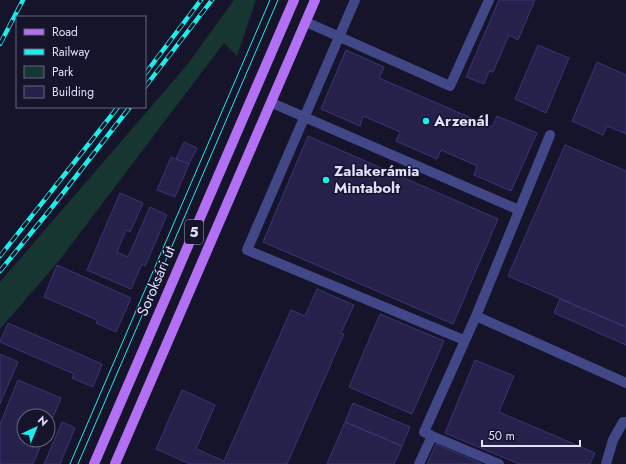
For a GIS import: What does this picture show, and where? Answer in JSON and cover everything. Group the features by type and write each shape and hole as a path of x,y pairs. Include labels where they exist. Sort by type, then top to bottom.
{"main road":[{"name":"Soroksári út","path":"94,464 294,0"},
{"name":"5","path":"116,464 316,0"}],"lane":[{"path":"356,0 247,250 464,340"},
{"path":"306,22 450,86 489,0"},
{"path":"272,103 519,210"},
{"path":"499,464 424,432 476,316 550,135"},
{"path":"476,316 626,383"},
{"path":"606,464 614,440 623,422 626,422"},
{"path":"419,464 432,436"}],"green space":[{"path":"234,0 256,0 237,56 224,43 58,262 0,329 0,282 187,65"}],"building":[{"path":"499,0 535,0 518,40 509,35 493,72 489,71 484,84 466,77"},
{"path":"538,45 569,58 546,113 515,99"},
{"name":"Arzenál","path":"346,50 384,67 379,78 492,127 497,116 537,133 511,191 474,175 477,166 441,150 437,159 396,141 400,132 363,116 360,126 321,109"},
{"path":"597,62 626,75 626,134 607,126 603,135 572,121"},
{"path":"308,136 498,219 453,324 263,242"},
{"path":"184,142 197,148 189,164 176,159"},
{"path":"565,145 626,171 626,327 508,276"},
{"path":"171,157 189,164 175,197 157,190"},
{"path":"120,193 143,203 130,232 126,230 117,252 128,257 150,207 167,215 145,266 142,264 131,289 87,270"},
{"path":"57,265 131,298 116,332 96,323 97,320 44,297"},
{"path":"317,289 354,305 341,333 344,334 287,464 190,464 156,449 182,390 215,405 196,449 224,461 291,310 305,316"},
{"path":"560,299 626,327 626,345 554,313"},
{"path":"380,314 444,341 412,414 349,387"},
{"path":"8,323 102,364 93,387 72,378 74,374 0,342"},
{"path":"0,354 18,362 0,404"},
{"path":"475,360 514,376 499,412 595,453 590,464 519,464 445,433"},
{"path":"18,380 61,398 56,410 56,408 16,408 16,448 40,448 33,464 0,464 0,424"},
{"path":"353,403 410,427 402,446 345,422"},
{"path":"62,422 75,428 60,464 44,464 51,448 56,448 56,436"},
{"path":"345,422 402,446 394,464 327,464"},
{"path":"436,444 482,464 427,464"}],"tram line":[{"path":"70,464 270,0"},
{"path":"78,464 278,0"}],"railway":[{"path":"0,44 23,0"},
{"path":"146,73 201,0"},
{"path":"146,86 212,0"},
{"path":"0,256 117,108"},
{"path":"0,271 129,108"}],"place":[{"name":"Arzenál","path":"426,121"},
{"name":"Zalakerámia Mintabolt","path":"326,180"}]}
